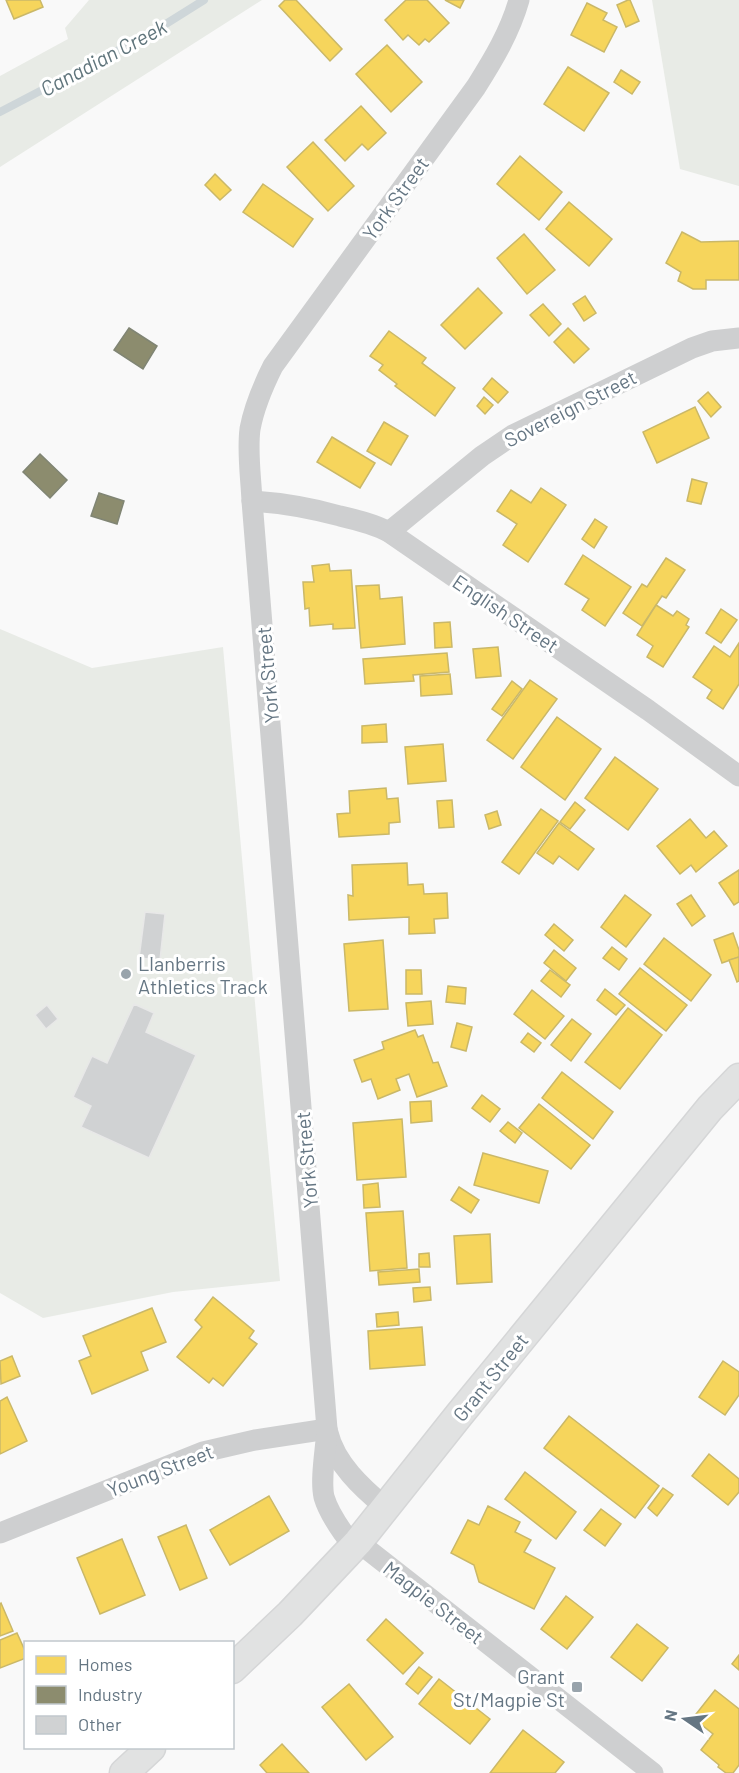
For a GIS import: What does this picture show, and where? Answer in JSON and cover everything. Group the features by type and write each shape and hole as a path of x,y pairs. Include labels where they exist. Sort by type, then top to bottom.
{"main road":[{"name":"Grant Street","path":"234,1667 290,1614 355,1544 710,1108 739,1078"},
{"path":"124,1773 150,1749"}],"street":[{"name":"York Street","path":"355,1544 341,1530 327,1505 324,1494 327,1429 252,501 250,429 258,399 270,372 476,87 500,47 519,0"},
{"name":"Sovereign Street","path":"389,532 482,456 524,429 692,348 712,341 739,338"},
{"name":"English Street","path":"252,501 277,502 313,509 370,524 389,532 648,710 739,776"},
{"name":"York Street","path":"327,1429 331,1444 344,1464 356,1480 385,1507"},
{"name":"Young Street","path":"0,1533 203,1452 255,1440 327,1429"},
{"name":"Magpie Street","path":"355,1544 653,1773"}],"shaded area":[{"path":"89,0 262,0 0,167 0,76 68,39 65,28"},
{"path":"652,0 739,0 739,186 680,169"},
{"name":"Llanberris Athletics Track","path":"0,629 92,668 223,647 280,1281 173,1292 43,1318 0,1293"}],"building: Homes":[{"path":"6,0 40,0 43,7 14,19"},
{"path":"285,0 296,0 342,49 330,61 279,6"},
{"path":"406,0 427,0 449,23 429,42 425,39 419,45 408,35 403,40 385,20"},
{"path":"445,0 464,0 460,8"},
{"path":"628,0 639,21 626,27 617,5"},
{"path":"587,3 607,13 603,20 617,27 604,52 571,35"},
{"path":"387,45 422,82 391,112 356,74"},
{"path":"568,67 609,93 584,131 544,104"},
{"path":"621,70 640,82 632,94 614,82"},
{"path":"361,106 386,133 368,150 362,144 345,161 325,140"},
{"path":"313,142 354,186 328,211 287,167"},
{"path":"520,156 562,192 539,220 497,184"},
{"path":"215,174 231,190 220,200 205,185"},
{"path":"263,184 313,219 293,247 243,212"},
{"path":"569,202 612,239 589,266 546,229"},
{"path":"682,232 701,242 739,241 739,280 706,280 706,289 693,289 678,281 681,272 666,263"},
{"path":"524,234 555,270 527,294 497,258"},
{"path":"478,288 502,313 465,349 441,325"},
{"path":"585,296 596,313 584,321 573,304"},
{"path":"543,304 561,324 549,336 530,315"},
{"path":"568,328 589,349 574,363 554,342"},
{"path":"389,331 426,358 422,363 455,388 435,416 395,386 397,384 379,370 383,365 370,356"},
{"path":"492,378 508,392 498,403 483,389"},
{"path":"708,392 721,407 711,417 698,401"},
{"path":"484,397 493,405 485,414 477,406"},
{"path":"695,407 709,438 657,463 643,432"},
{"path":"384,422 408,436 391,465 367,451"},
{"path":"332,437 375,463 360,488 317,462"},
{"path":"692,479 707,483 701,504 687,501"},
{"path":"541,488 566,505 528,562 503,545 517,524 497,511 511,490 531,503"},
{"path":"595,519 607,527 594,548 582,539"},
{"path":"583,555 631,587 605,626 582,610 589,599 565,584"},
{"path":"666,558 685,570 666,598 662,596 642,626 623,613 642,584 647,587"},
{"path":"329,564 330,571 351,570 355,628 333,629 333,624 310,626 309,608 305,609 303,582 314,582 312,566"},
{"path":"379,585 380,599 402,597 405,644 361,648 356,586"},
{"path":"656,605 673,616 677,611 689,619 686,625 689,627 663,667 647,657 653,646 637,635"},
{"path":"721,609 737,620 721,643 706,633"},
{"path":"450,622 452,647 435,648 434,623"},
{"path":"739,643 739,684 723,709 707,698 712,690 693,677 714,646 730,657"},
{"path":"498,647 501,676 476,678 473,649"},
{"path":"447,653 449,672 413,675 414,681 365,684 363,659"},
{"path":"450,674 452,694 421,696 420,676"},
{"path":"530,680 557,699 513,759 487,740"},
{"path":"512,681 522,689 502,716 492,709"},
{"path":"557,717 601,749 565,800 521,767"},
{"path":"386,724 387,742 362,743 362,726"},
{"path":"443,744 446,781 408,784 405,747"},
{"path":"615,757 658,789 628,830 585,798"},
{"path":"386,788 387,799 398,798 400,822 389,823 389,834 339,837 337,814 350,813 349,791"},
{"path":"452,800 454,827 439,828 437,801"},
{"path":"575,802 585,810 570,829 560,822"},
{"path":"541,809 558,821 519,874 502,862"},
{"path":"497,811 501,825 489,829 485,815"},
{"path":"690,819 706,838 714,831 727,846 696,872 691,865 680,874 657,846"},
{"path":"559,823 594,849 578,870 559,856 553,864 537,853"},
{"path":"407,863 408,885 423,884 424,894 447,893 448,918 434,919 435,933 409,934 409,917 349,920 348,895 353,896 352,865"},
{"path":"739,870 739,902 734,905 719,883"},
{"path":"625,895 651,915 626,947 601,927"},
{"path":"691,895 705,916 692,926 677,904"},
{"path":"554,924 573,940 564,951 545,935"},
{"path":"733,933 739,957 722,963 714,940"},
{"path":"664,938 711,975 691,1001 644,964"},
{"path":"383,940 388,1009 349,1011 344,944"},
{"path":"612,947 627,959 619,970 603,958"},
{"path":"554,950 576,968 566,981 544,963"},
{"path":"739,957 739,981 737,982 729,960"},
{"path":"640,968 687,1005 666,1031 619,994"},
{"path":"406,970 421,970 422,994 406,994"},
{"path":"550,970 570,985 561,997 541,981"},
{"path":"448,986 466,988 465,1004 446,1002"},
{"path":"605,989 625,1005 616,1015 597,1000"},
{"path":"532,990 564,1016 545,1039 514,1014"},
{"path":"431,1001 433,1024 408,1026 406,1003"},
{"path":"628,1008 662,1035 620,1089 585,1062"},
{"path":"572,1019 591,1034 571,1061 551,1045"},
{"path":"457,1023 472,1027 466,1051 451,1047"},
{"path":"415,1030 418,1037 423,1035 433,1063 438,1062 447,1086 417,1097 409,1074 396,1079 400,1090 378,1099 371,1079 362,1082 354,1060 384,1049 382,1042"},
{"path":"528,1033 541,1043 534,1052 521,1042"},
{"path":"562,1072 613,1112 593,1139 542,1098"},
{"path":"482,1095 500,1109 490,1122 472,1108"},
{"path":"431,1101 432,1121 411,1123 410,1102"},
{"path":"539,1104 590,1145 571,1169 519,1128"},
{"path":"402,1119 406,1177 357,1180 353,1123"},
{"path":"508,1122 522,1133 515,1143 500,1131"},
{"path":"483,1153 548,1171 539,1203 474,1185"},
{"path":"378,1183 380,1207 364,1208 363,1185"},
{"path":"459,1187 479,1200 471,1213 451,1200"},
{"path":"403,1211 407,1268 370,1271 366,1213"},
{"path":"490,1234 492,1282 457,1284 454,1236"},
{"path":"429,1253 430,1267 419,1267 419,1254"},
{"path":"419,1269 420,1282 379,1285 378,1272"},
{"path":"430,1287 431,1300 414,1302 413,1288"},
{"path":"213,1297 254,1331 249,1338 257,1344 223,1386 213,1378 209,1383 177,1357 202,1327 195,1320"},
{"path":"152,1308 166,1342 141,1352 148,1370 92,1394 79,1361 91,1356 83,1336"},
{"path":"398,1312 399,1325 377,1327 376,1314"},
{"path":"422,1327 425,1365 370,1369 368,1331"},
{"path":"12,1356 20,1376 1,1384 0,1361"},
{"path":"723,1361 739,1372 739,1395 725,1415 699,1397"},
{"path":"7,1397 27,1441 0,1454 0,1401"},
{"path":"569,1416 659,1486 635,1518 544,1448"},
{"path":"709,1454 739,1479 739,1492 728,1505 692,1476"},
{"path":"525,1472 576,1512 556,1539 505,1499"},
{"path":"663,1488 673,1495 657,1516 648,1508"},
{"path":"269,1496 289,1531 230,1565 210,1530"},
{"path":"488,1506 520,1522 515,1532 531,1540 524,1552 555,1568 534,1609 479,1582 474,1565 451,1553 468,1520 479,1525"},
{"path":"601,1509 621,1524 605,1546 584,1530"},
{"path":"186,1525 207,1578 180,1590 158,1537"},
{"path":"122,1539 145,1595 100,1614 77,1558"},
{"path":"566,1596 593,1617 567,1649 541,1629"},
{"path":"0,1604 13,1631 0,1636"},
{"path":"386,1619 423,1653 403,1674 367,1640"},
{"path":"637,1624 668,1648 642,1681 611,1657"},
{"path":"17,1633 24,1649 24,1659 0,1668 0,1640"},
{"path":"739,1655 739,1670 732,1664"},
{"path":"419,1667 432,1677 418,1694 406,1684"},
{"path":"439,1679 490,1719 470,1744 419,1704"},
{"path":"349,1684 393,1737 366,1760 322,1707"},
{"path":"715,1690 739,1709 739,1765 733,1773 726,1773 701,1750 713,1734 693,1718"},
{"path":"523,1730 564,1762 555,1773 490,1773"},
{"path":"282,1744 309,1773 267,1773 260,1765"}],"building: Industry":[{"path":"129,328 157,346 143,369 114,350"},
{"path":"40,454 67,480 50,498 23,472"},
{"path":"99,493 124,501 117,524 91,516"}],"building: Other":[{"path":"145,912 165,914 160,960 139,958"},
{"path":"134,1004 154,1013 146,1032 196,1055 149,1158 81,1127 91,1106 73,1097 92,1056 107,1063"},
{"path":"47,1005 58,1019 46,1029 35,1015"}],"waterway":[{"name":"Canadian Creek","path":"0,112 153,32 204,0"}],"place":[{"name":"Llanberris Athletics Track","path":"126,974"},
{"name":"Grant St/Magpie St","path":"577,1687"}]}
